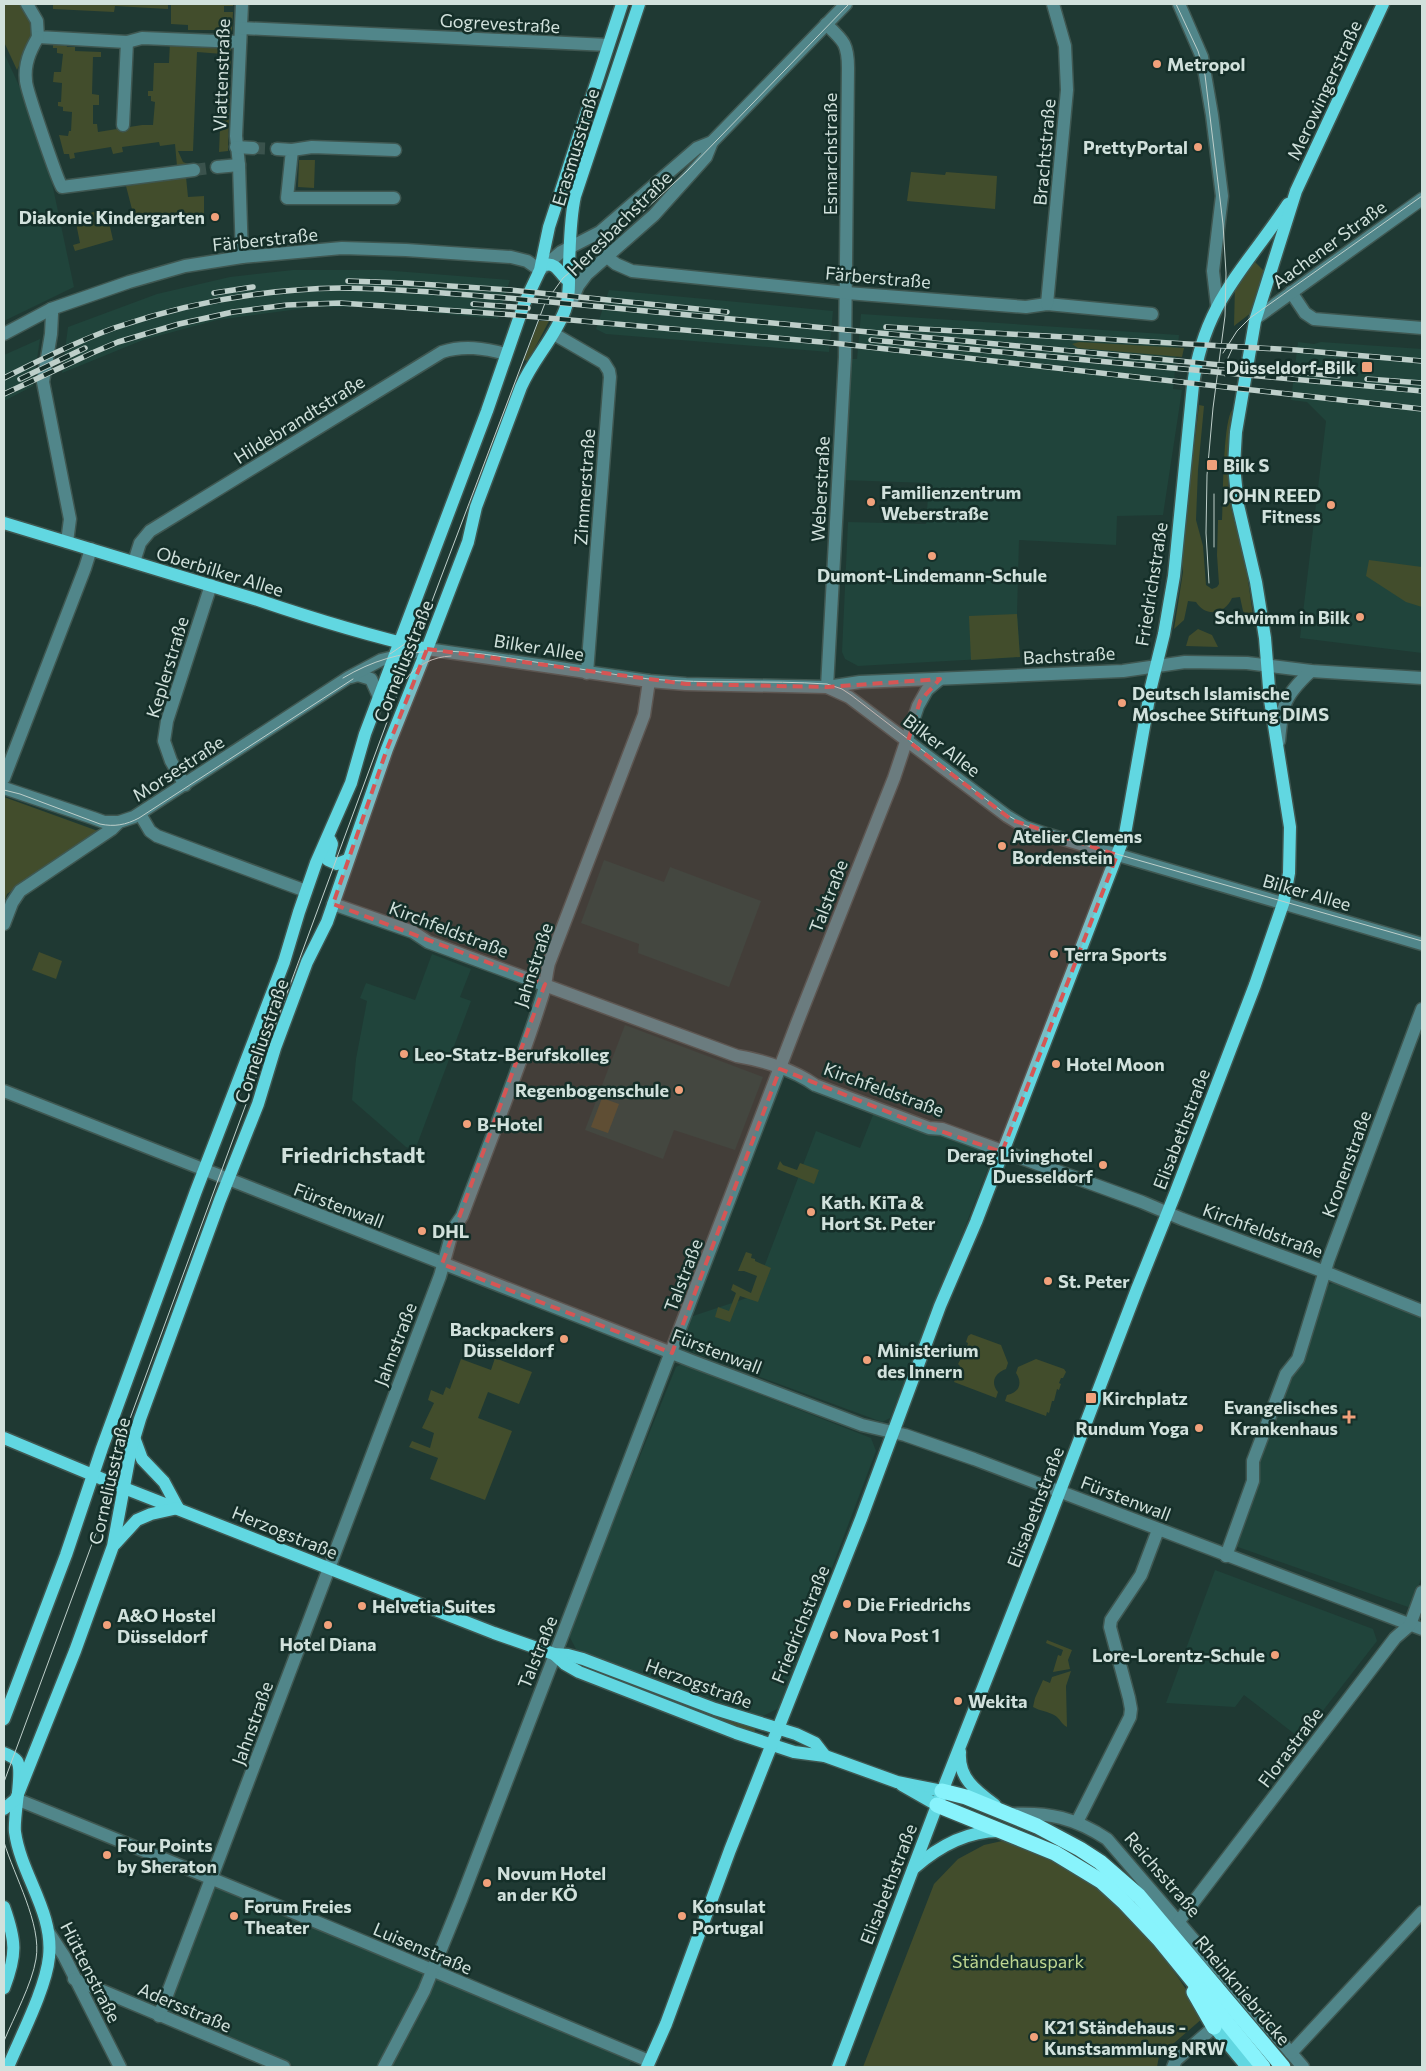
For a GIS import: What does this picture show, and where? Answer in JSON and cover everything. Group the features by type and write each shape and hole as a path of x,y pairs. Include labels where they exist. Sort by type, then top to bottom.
{"highway":[{"name":"Reichsstraße","path":"942,1791 966,1797 1007,1814"},
{"path":"937,1805 1055,1853 1101,1881 1125,1903 1159,1940 1187,1975 1193,1991 1214,2027"},
{"name":"Rheinkniebrücke","path":"1007,1814 1037,1826 1080,1849 1100,1862 1139,1896 1283,2067"},
{"name":"Rheinkniebrücke","path":"1187,1975 1264,2067"}],"main road":[{"name":"Erasmusstraße","path":"543,268 549,227 622,4"},
{"name":"Erasmusstraße","path":"566,304 569,281 571,217 575,196 639,4"},
{"name":"Merowingerstraße","path":"1210,320 1217,305 1242,266 1267,237 1296,191 1383,4"},
{"name":"Merowingerstraße","path":"1267,665 1265,638 1256,582 1238,505 1234,466 1236,432 1256,318 1296,191"},
{"path":"543,268 550,264 555,266 563,278 569,281"},
{"name":"Corneliusstraße","path":"4,1719 66,1555 92,1475 204,1171 284,962 306,891 327,836 351,783 365,734 487,411 524,304 543,268"},
{"name":"Corneliusstraße","path":"16,1800 113,1546 135,1438 261,1096 275,1048 304,970 339,906 347,860 387,749 468,542 476,507 521,387 529,369 554,334 566,304"},
{"name":"Friedrichstraße","path":"648,2064 666,2024 777,1727 861,1519 946,1291 976,1222 1125,834 1174,576 1194,376 1198,353 1210,320"},
{"name":"Oberbilker Allee","path":"4,523 211,585 299,614 399,643 427,649"},
{"name":"Elisabethstraße","path":"838,2067 942,1791 1060,1491 1251,994 1284,903 1288,880 1291,834 1270,700 1267,665"},
{"path":"327,836 332,844 328,860 337,864 347,860"},
{"name":"Herzogstraße","path":"4,1438 124,1488 554,1654 583,1659 715,1709 777,1727 811,1741 825,1756"},
{"path":"113,1546 137,1520 152,1514 178,1508 164,1482 142,1459 135,1438"},
{"name":"Herzogstraße","path":"554,1654 579,1672 713,1725 801,1754 825,1756 897,1782 942,1791"},
{"path":"961,1742 960,1762 967,1781 1007,1814"},
{"name":"Hüttenstraße","path":"4,1753 15,1758 18,1764 14,1823 18,1848 49,1933"},
{"name":"Herzogstraße","path":"897,1782 937,1805"},
{"path":"4,1809 16,1800"},
{"path":"913,1869 929,1855 959,1838 986,1832 1004,1832"},
{"path":"4,1907 14,1958 4,1988"},
{"path":"8,2067 46,1974 50,1951 49,1933"},
{"path":"1214,2027 1247,2067"}],"street":[{"path":"27,4 37,21 38,37 28,57 26,87 62,187 194,170"},
{"name":"Vlattenstraße","path":"242,4 236,147 239,165 242,257"},
{"name":"Heresbachstraße","path":"566,304 573,298 578,286 587,274 654,215 706,157 712,142 846,4"},
{"name":"Brachtstraße","path":"1047,304 1067,90 1065,46 1054,4"},
{"path":"1179,4 1202,57 1210,101 1222,196 1213,271 1217,305"},
{"name":"Esmarchstraße","path":"826,24 840,38 848,50 847,293"},
{"name":"Gogrevestraße","path":"241,28 608,45"},
{"path":"38,37 127,42 142,38 240,42"},
{"path":"123,125 127,42"},
{"name":"Heresbachstraße","path":"543,268 553,257 600,232 697,148 712,142"},
{"name":"Vlattenstraße","path":"236,147 252,148"},
{"path":"277,149 292,150 312,147 395,150"},
{"path":"292,150 287,198 394,198"},
{"path":"217,167 239,165"},
{"name":"Aachener Straße","path":"1256,318 1422,199"},
{"name":"Färberstraße","path":"4,334 51,309 129,282 185,266 242,257 342,248 406,250 519,258 543,268"},
{"name":"Färberstraße","path":"606,256 616,264 632,272 847,293 1026,307 1047,304 1152,314"},
{"path":"1291,292 1305,313 1314,319 1422,328"},
{"name":"Weberstraße","path":"827,687 847,293"},
{"path":"51,309 51,334 43,382 70,519 67,542"},
{"name":"Zimmerstraße","path":"554,334 604,363 610,377 588,673"},
{"name":"Hildebrandtstraße","path":"134,562 140,543 150,531 442,352 452,349 477,348 506,354"},
{"path":"4,778 85,568 90,549"},
{"name":"Keplerstraße","path":"185,785 171,762 164,741 167,721 211,585"},
{"name":"Bilker Allee","path":"427,649 649,681 827,687 849,697 1012,820 1033,830 1118,853 1422,944"},
{"name":"Morsestraße","path":"4,924 16,896 27,886 112,829 119,822 140,814 349,677 381,660 427,649"},
{"name":"Bachstraße","path":"827,687 860,682 1123,670 1185,662 1247,663 1311,671 1422,678"},
{"path":"1278,753 1283,705 1294,689 1311,671"},
{"path":"349,677 358,675 371,679 377,688 379,697"},
{"name":"Talstraße","path":"384,2067 408,2025 432,1972 908,741 920,700 930,687 940,679"},
{"name":"Jahnstraße","path":"160,2016 440,1276 453,1229 462,1216 510,1088 543,995 549,963 644,715 649,681"},
{"path":"4,788 104,822 119,822"},
{"path":"140,814 150,831 157,836 306,891"},
{"name":"Kirchfeldstraße","path":"339,906 413,932 428,942 728,1053 805,1078 815,1085 929,1128 942,1129 1142,1202 1422,1311"},
{"name":"Kronenstraße","path":"1226,1556 1253,1481 1253,1461 1286,1374 1298,1359 1325,1272 1422,1009"},
{"name":"Fürstenwall","path":"4,1091 229,1181 672,1353 862,1425 892,1432 974,1459 1416,1627"},
{"path":"1077,1822 1130,1717 1129,1698 1110,1627 1114,1613 1141,1574 1158,1530"},
{"name":"Florastraße","path":"1179,1921 1395,1638 1416,1627 1422,1592"},
{"name":"Luisenstraße","path":"16,1800 213,1878 648,2064"},
{"name":"Reichsstraße","path":"1007,1814 1045,1814 1077,1822 1107,1839 1303,2067"},
{"path":"1291,2053 1422,1912"},
{"name":"Hüttenstraße","path":"49,1933 64,1956 120,2067"},
{"name":"Adersstraße","path":"74,1979 284,2067"},
{"path":"1173,2067 1176,2060 1214,2027"}],"highlighted area":[{"path":"427,649 686,684 827,687 940,679 920,701 908,741 1012,820 1117,855 1002,1152 908,1120 780,1069 672,1353 442,1264 545,984 333,904 387,749"}],"shaded area":[{"path":"4,53 27,103 48,164 74,287 4,321"},
{"path":"293,270 382,270 510,280 498,319 370,307 314,307 217,320 143,340 62,373 68,327 157,294 230,277"},
{"path":"609,290 833,311 829,352 606,334 596,329"},
{"path":"861,314 1179,335 1173,389 1182,390 1163,515 1117,516 1116,545 1019,540 1017,614 1020,657 858,666 845,659 842,652 848,522 926,524 929,483 842,480 851,359 857,359"},
{"path":"40,339 33,386 4,401 4,355"},
{"path":"1298,342 1422,349 1422,653 1300,638 1326,421 1307,402 1291,400"},
{"path":"604,860 664,882 670,867 761,901 729,987 638,953 639,944 581,923"},
{"name":"Leo-Statz-Berufskolleg","path":"432,954 471,969 460,997 471,1001 415,1150 406,1147 352,1100 356,1059 367,1001 360,998 366,983 415,1000"},
{"name":"Regenbogenschule","path":"625,1025 763,1077 735,1150 674,1130 663,1159 585,1130"},
{"path":"875,1110 987,1151 992,1158 890,1418 882,1422 684,1349 681,1342 690,1317 753,1296 816,1131 860,1148"},
{"name":"Evangelisches Krankenhaus","path":"1338,1281 1422,1314 1422,1576 1411,1608 1235,1546 1253,1493 1260,1457 1290,1377 1301,1364 1328,1285"},
{"path":"682,1364 871,1438 876,1451 779,1708 761,1717 576,1649 568,1634 676,1367"},
{"name":"Lore-Lorentz-Schule","path":"1215,1570 1373,1629 1377,1641 1301,1739 1244,1695 1235,1707 1166,1703"},
{"path":"215,1882 633,2057 629,2067 296,2067 165,2013"}],"green space":[{"path":"4,4 20,4 33,27 31,40 17,70 4,42"},
{"path":"53,4 168,4 168,9 115,6 114,12 53,9"},
{"path":"171,4 233,4 233,6 224,6 224,12 233,12 232,31 226,35 214,35 214,30 188,30 188,25 171,24"},
{"path":"170,42 231,45 228,151 219,152 223,54 197,52 193,151 178,151 183,162 193,166 177,166 175,144 160,146 159,142 122,147 123,152 113,154 111,147 74,153 75,158 70,159 69,154 64,154 59,135 68,136 69,131 71,131 72,112 63,111 63,107 58,106 58,102 61,102 62,83 53,82 54,72 61,72 63,54 57,53 57,48 53,48 53,43 75,47 75,51 101,52 101,57 93,57 92,94 99,95 99,105 93,105 93,124 97,124 98,132 153,125 155,102 151,101 148,91 153,91 154,63 169,63"},
{"path":"299,160 315,160 314,188 298,187"},
{"path":"911,172 945,175 946,172 997,176 995,209 907,201"},
{"path":"186,177 188,197 204,196 204,214 143,224 142,216 134,217 126,186"},
{"path":"106,209 113,240 75,251 73,245 80,243 76,223 82,215"},
{"path":"1254,261 1264,271 1252,312 1234,326 1235,286"},
{"path":"539,321 549,321 528,361 524,360"},
{"path":"1079,342 1184,348 1182,357 1078,348 1072,344"},
{"path":"1199,405 1204,406 1198,470 1196,520 1203,546 1206,585 1212,589 1219,584 1217,555 1218,520 1222,520 1225,445 1229,417 1232,410 1228,445 1228,482 1231,508 1245,561 1255,628 1243,611 1240,597 1232,598 1225,608 1215,612 1205,610 1196,602 1188,601 1184,620 1174,629 1183,572 1181,557"},
{"path":"1369,560 1422,567 1422,607 1406,602 1366,576"},
{"path":"1017,614 1020,657 971,660 969,616"},
{"path":"1198,629 1212,635 1218,647 1186,646 1189,636"},
{"path":"4,797 98,831 7,894 4,903"},
{"path":"39,952 62,961 56,979 32,970"},
{"path":"602,1098 619,1104 608,1133 591,1127"},
{"path":"780,1161 783,1165 797,1170 800,1163 819,1170 814,1184 777,1169"},
{"path":"746,1252 752,1254 751,1258 755,1259 755,1261 771,1268 758,1302 740,1296 730,1322 715,1317 718,1307 729,1311 736,1293 731,1290 733,1284 751,1293 757,1276 744,1271 738,1271"},
{"path":"971,1334 1001,1345 1008,1363 1006,1369 995,1378 994,1385 998,1392 996,1398 954,1382 956,1377 953,1376 960,1366 958,1364 964,1353 962,1352 964,1347 967,1347 968,1343 966,1342"},
{"path":"495,1358 532,1372 519,1404 488,1392 478,1418 512,1431 485,1500 430,1479 438,1458 409,1447 412,1441 430,1448 434,1433 422,1428 434,1403 428,1400 431,1390 443,1395 446,1387 450,1389 461,1359 491,1370"},
{"path":"1036,1359 1064,1369 1066,1372 1063,1378 1061,1378 1059,1390 1057,1389 1054,1401 1052,1401 1049,1413 1047,1412 1046,1416 1005,1401 1007,1395 1019,1387 1016,1373 1018,1367"},
{"path":"1047,1640 1072,1650 1068,1660 1070,1669 1053,1672 1058,1655 1061,1656 1063,1650 1046,1643"},
{"path":"1071,1671 1066,1686 1067,1727 1054,1715 1033,1707 1043,1680 1050,1683 1052,1677"},
{"path":"621,1683 636,1684 735,1723 756,1728 754,1732 740,1729"},
{"name":"Ständehauspark","path":"1002,1841 1039,1853 1063,1864 1099,1886 1144,1933 1176,1974 1203,2018 1159,2056 1157,2067 863,2067 934,1884 958,1859 984,1845"}],"tunnel":[{"path":"253,148 277,149"},
{"path":"194,170 217,167"}],"tram line":[{"path":"4,1782 99,1525 121,1443 415,646 545,303 563,278 647,208 686,172 849,4"},
{"path":"1176,4 1198,51 1205,75 1223,224 1226,273 1225,316 1213,408 1207,475 1206,533 1209,583"},
{"path":"1223,353 1237,331 1250,318 1422,196"},
{"path":"1225,376 1228,358 1234,345"},
{"path":"1214,494 1214,547"},
{"path":"390,654 406,643 419,627"},
{"path":"343,678 365,666 387,658 430,651 452,651 498,656 649,679 827,684 842,689 851,695 1004,813 1024,825 1078,843 1422,941"},
{"path":"406,679 426,662 451,656"},
{"path":"4,790 20,794 100,824 120,825 139,818 353,679"},
{"path":"4,1842 26,1900 37,1945 31,1979 4,2041"}],"railway":[{"path":"348,281 510,290 727,312"},
{"path":"214,293 253,287"},
{"path":"4,378 100,333 169,311 226,299 283,291 341,288 403,290 507,298 1338,376"},
{"path":"4,394 118,342 179,324 233,312 287,305 340,303 502,314 833,343 1422,409"},
{"path":"473,304 528,308"},
{"path":"886,327 1296,350 1422,361"},
{"path":"871,340 1422,391"},
{"path":"20,379 85,348"},
{"path":"1367,379 1422,383"}],"place":[{"name":"Metropol","path":"1157,64"},
{"name":"PrettyPortal","path":"1198,147"},
{"name":"Diakonie Kindergarten","path":"215,217"},
{"name":"Düsseldorf-Bilk","path":"1367,367"},
{"name":"Bilk S","path":"1212,465"},
{"name":"Familienzentrum Weberstraße","path":"871,502"},
{"name":"JOHN REED Fitness","path":"1331,505"},
{"name":"Dumont-Lindemann-Schule","path":"932,556"},
{"name":"Schwimm in Bilk","path":"1360,617"},
{"name":"Deutsch Islamische Moschee Stiftung DIMS","path":"1122,703"},
{"name":"Atelier Clemens Bordenstein","path":"1002,846"},
{"name":"Terra Sports","path":"1054,954"},
{"name":"Leo-Statz-Berufskolleg","path":"404,1054"},
{"name":"Hotel Moon","path":"1056,1064"},
{"name":"Regenbogenschule","path":"679,1090"},
{"name":"B-Hotel","path":"467,1124"},
{"name":"Derag Livinghotel Duesseldorf","path":"1103,1165"},
{"name":"Kath. KiTa & Hort St. Peter","path":"811,1212"},
{"name":"DHL","path":"422,1231"},
{"name":"St. Peter","path":"1048,1281"},
{"name":"Backpackers Düsseldorf","path":"564,1339"},
{"name":"Ministerium des Innern","path":"867,1360"},
{"name":"Kirchplatz","path":"1091,1398"},
{"name":"Evangelisches Krankenhaus","path":"1349,1417"},
{"name":"Rundum Yoga","path":"1199,1428"},
{"name":"Die Friedrichs","path":"847,1604"},
{"name":"Helvetia Suites","path":"362,1606"},
{"name":"A&O Hostel Düsseldorf","path":"107,1625"},
{"name":"Hotel Diana","path":"328,1625"},
{"name":"Nova Post 1","path":"834,1635"},
{"name":"Lore-Lorentz-Schule","path":"1275,1655"},
{"name":"Wekita","path":"958,1701"},
{"name":"Four Points by Sheraton","path":"107,1855"},
{"name":"Novum Hotel an der KÖ","path":"487,1883"},
{"name":"Forum Freies Theater","path":"234,1916"},
{"name":"Konsulat Portugal","path":"682,1916"},
{"name":"K21 Ständehaus - Kunstsammlung NRW","path":"1034,2037"}],"district":[{"name":"Friedrichstadt","path":"353,1154"}]}
